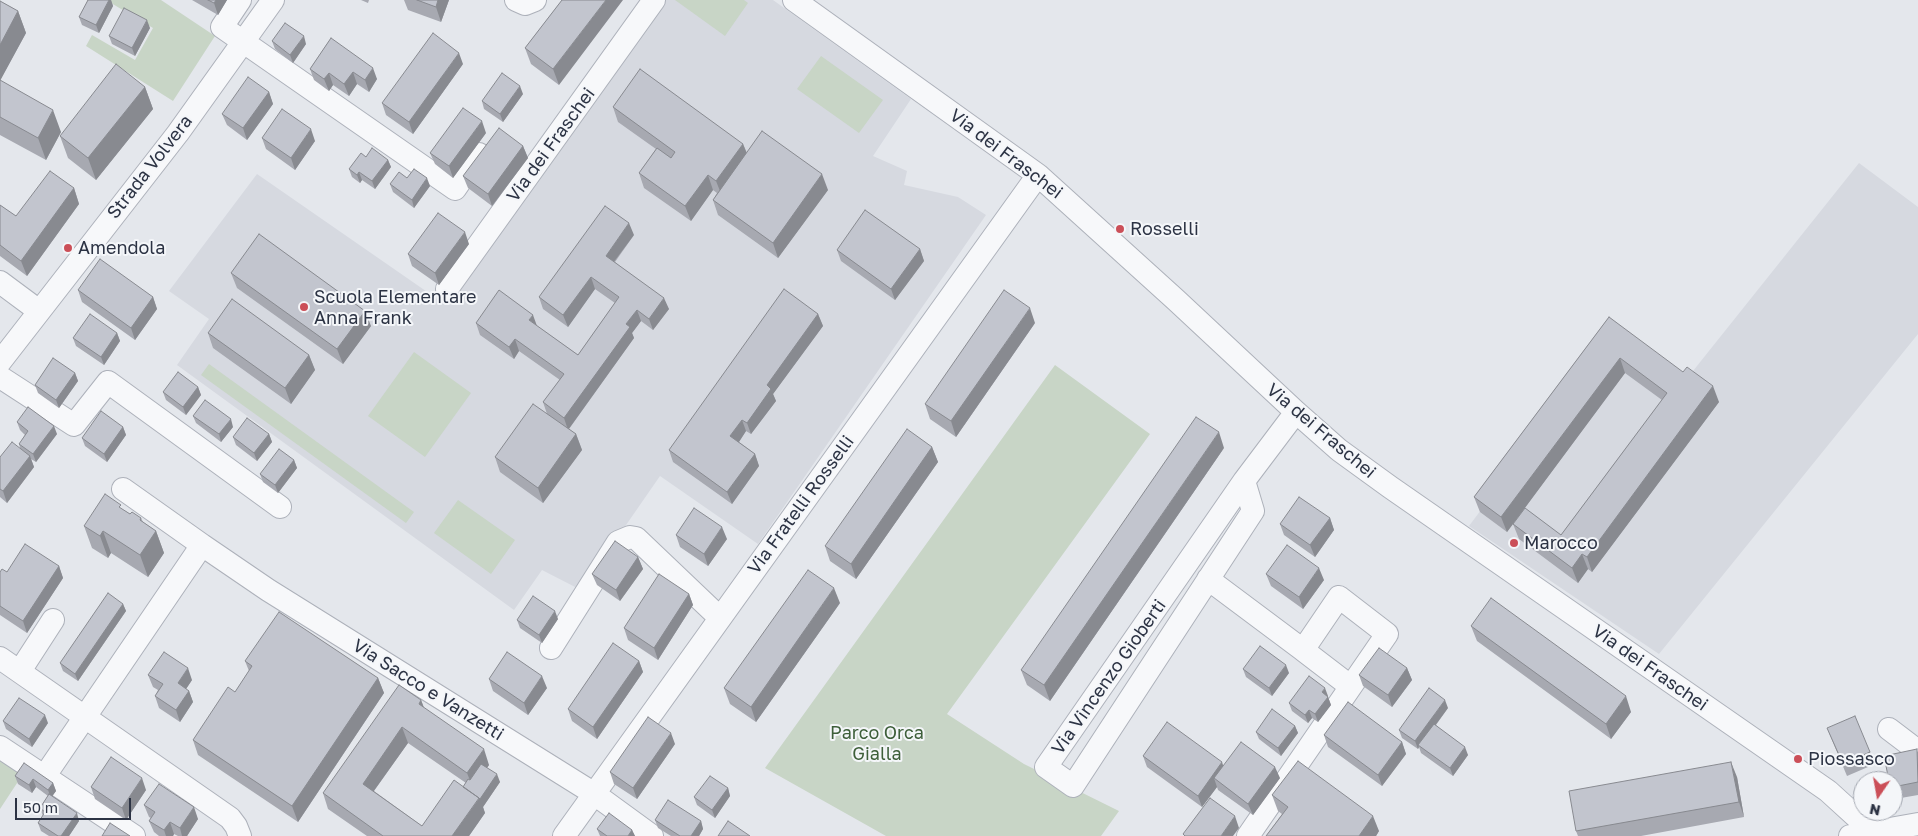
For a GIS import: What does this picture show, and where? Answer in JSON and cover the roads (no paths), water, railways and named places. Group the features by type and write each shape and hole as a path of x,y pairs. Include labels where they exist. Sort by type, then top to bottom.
{"street":[{"path":"240,0 222,26 455,189 479,154"},
{"name":"Strada Volvera","path":"0,362 178,133 273,0"},
{"path":"516,0 525,4 535,0"},
{"name":"Via dei Fraschei","path":"447,289 654,0"},
{"name":"Via dei Fraschei","path":"794,0 1038,175 1339,450 1828,791 1873,832"},
{"name":"Via Fratelli Rosselli","path":"564,836 1038,175"},
{"path":"0,282 39,311"},
{"path":"0,377 74,426 108,382 280,507"},
{"name":"Via Vincenzo Gioberti","path":"1244,481 1253,511 1073,786 1046,767 1244,481 1296,412"},
{"name":"Via Sacco e Vanzetti","path":"123,489 268,590 593,793 652,836"},
{"path":"551,648 618,542 630,536 636,538 720,618"},
{"path":"44,777 202,545"},
{"path":"1208,579 1350,686"},
{"path":"1248,836 1387,634 1339,597 1303,650"},
{"path":"20,671 53,620"},
{"path":"0,658 230,818 240,836"},
{"path":"1889,729 1918,751"},
{"path":"0,747 134,836"},
{"path":"1850,836 1917,826"}],"place":[{"name":"Rosselli","path":"1120,229"},
{"name":"Amendola","path":"68,248"},
{"name":"Scuola Elementare Anna Frank","path":"304,307"},
{"name":"Marocco","path":"1514,543"},
{"name":"Piossasco","path":"1798,759"}],"park label":[{"name":"Parco Orca Gialla","path":"877,743"}]}
